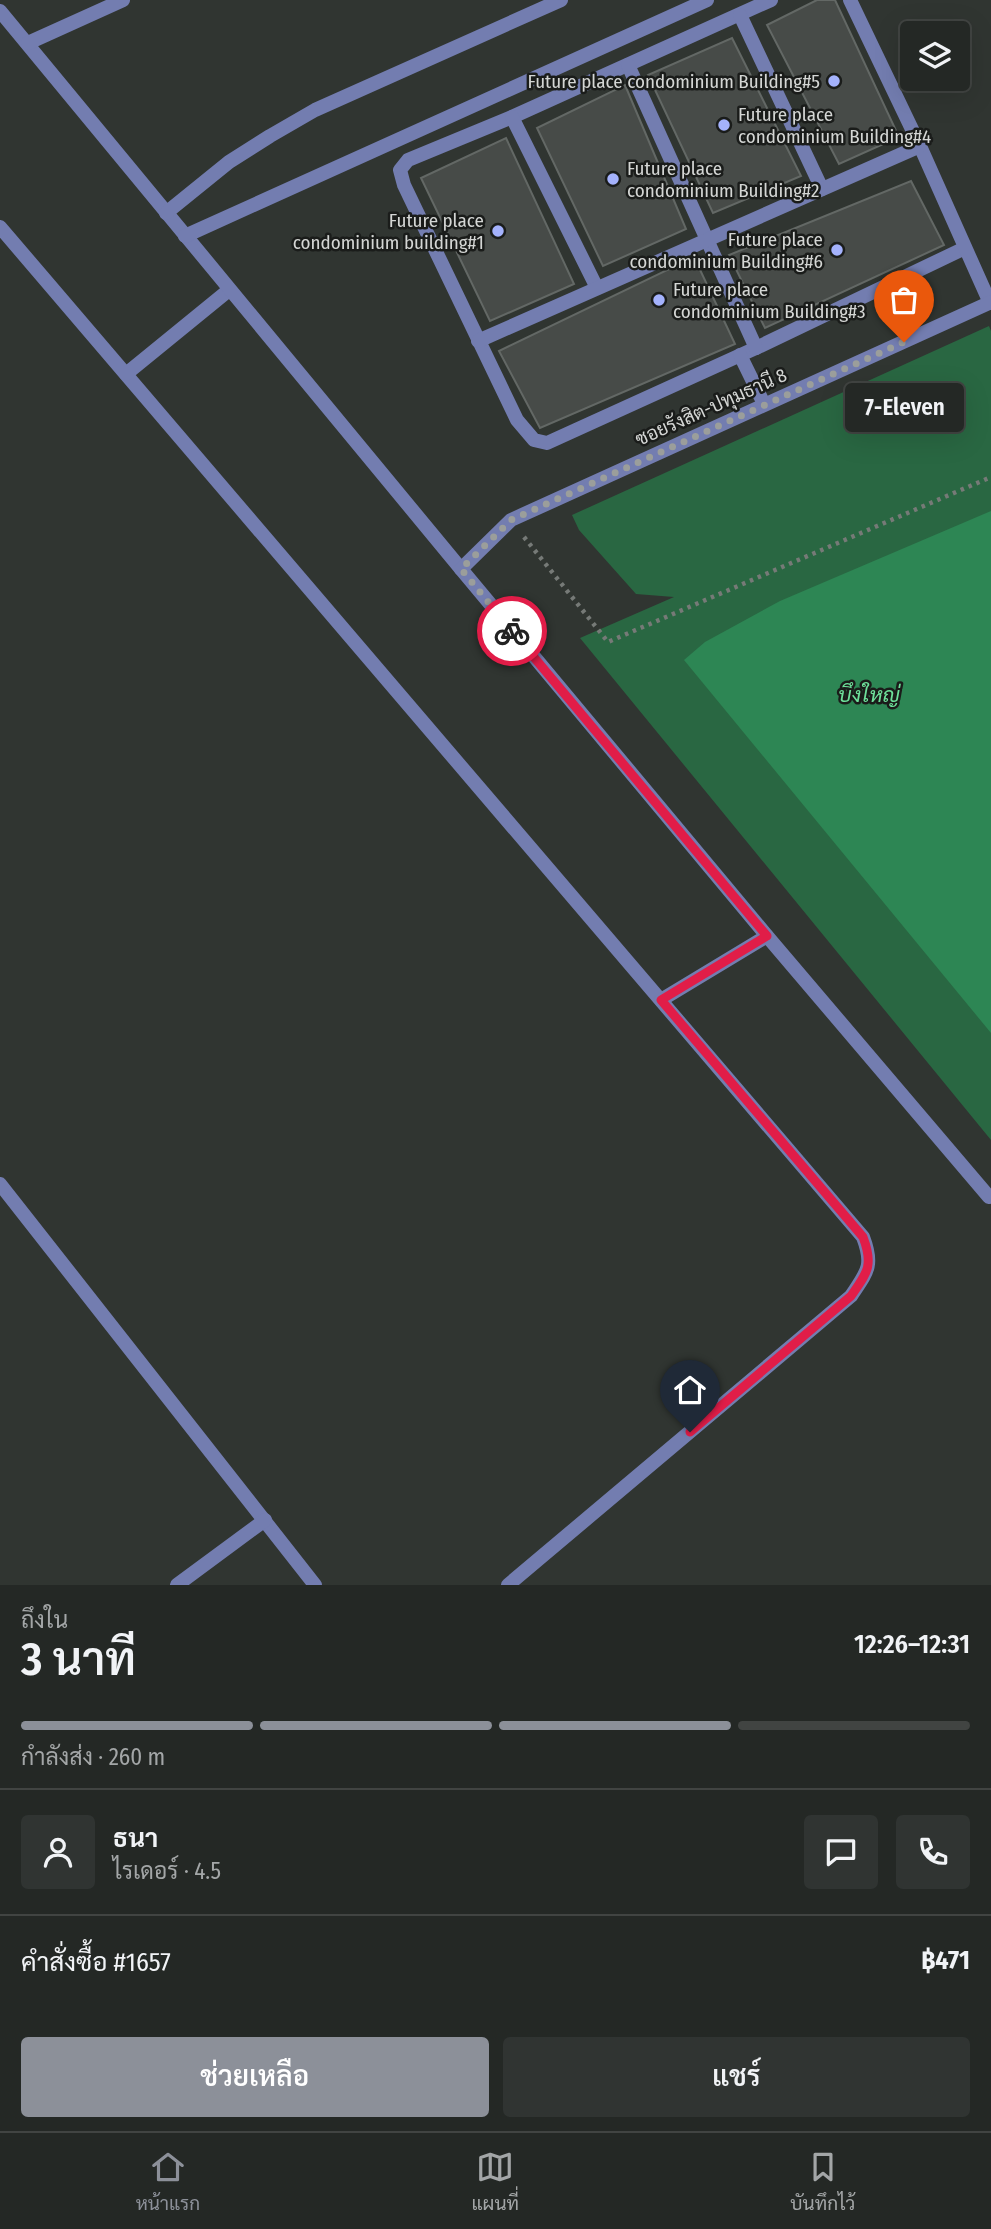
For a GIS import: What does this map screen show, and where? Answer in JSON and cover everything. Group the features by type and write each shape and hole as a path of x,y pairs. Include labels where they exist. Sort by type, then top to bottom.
{"street":[{"path":"28,43 123,0"},
{"path":"166,213 229,162 316,110 561,0"},
{"path":"185,236 707,0"},
{"path":"771,0 512,117 408,160 400,170 404,185 517,420 534,440 547,443 756,348 965,248"},
{"path":"850,0 920,146 990,302"},
{"path":"0,10 461,569 990,1198"},
{"path":"740,15 822,189"},
{"path":"628,65 756,348"},
{"path":"512,117 597,288"},
{"path":"478,341 920,146"},
{"path":"0,227 863,1237 870,1256 867,1273 851,1296 508,1585"},
{"path":"126,374 229,290"},
{"name":"ซอยรังสิต-ปทุมธานี 8","path":"461,569 511,520 990,302"},
{"path":"740,355 764,404"},
{"path":"661,1000 767,936"},
{"path":"0,1184 315,1585"},
{"path":"177,1585 265,1520"}],"path":[{"path":"511,520 608,642 991,477"}],"shaded area":[{"path":"989,326 991,1140 580,638 674,597 636,594 579,530 572,515"}],"water":[{"name":"บึงใหญ่","path":"991,511 991,1033 684,660 705,642 780,601"}],"building":[{"name":"Future place condominium Building#5","path":"817,0 835,0 899,137 839,164 767,25"},
{"name":"Future place condominium Building#4","path":"732,38 801,176 713,213 648,75"},
{"name":"Future place condominium Building#2","path":"625,85 686,229 603,266 537,128"},
{"name":"Future place condominium building#1","path":"506,138 574,284 490,321 421,178"},
{"name":"Future place condominium Building#6","path":"911,181 944,245 765,328 729,255"},
{"name":"Future place condominium Building#3","path":"694,257 735,344 540,428 499,351"}],"way so far":[{"path":"512,631 461,569 511,520 904,342"}],"place":[{"name":"Future place condominium Building#5","path":"834,81"},
{"name":"Future place condominium Building#4","path":"724,125"},
{"name":"Future place condominium Building#2","path":"613,179"},
{"name":"Future place condominium building#1","path":"498,231"},
{"name":"Future place condominium Building#6","path":"837,250"},
{"name":"Future place condominium Building#3","path":"659,300"},
{"name":"7-Eleven","path":"904,342"}],"route":[{"path":"512,631 767,936 661,1000 863,1237 870,1256 867,1273 851,1296 690,1432"}]}
